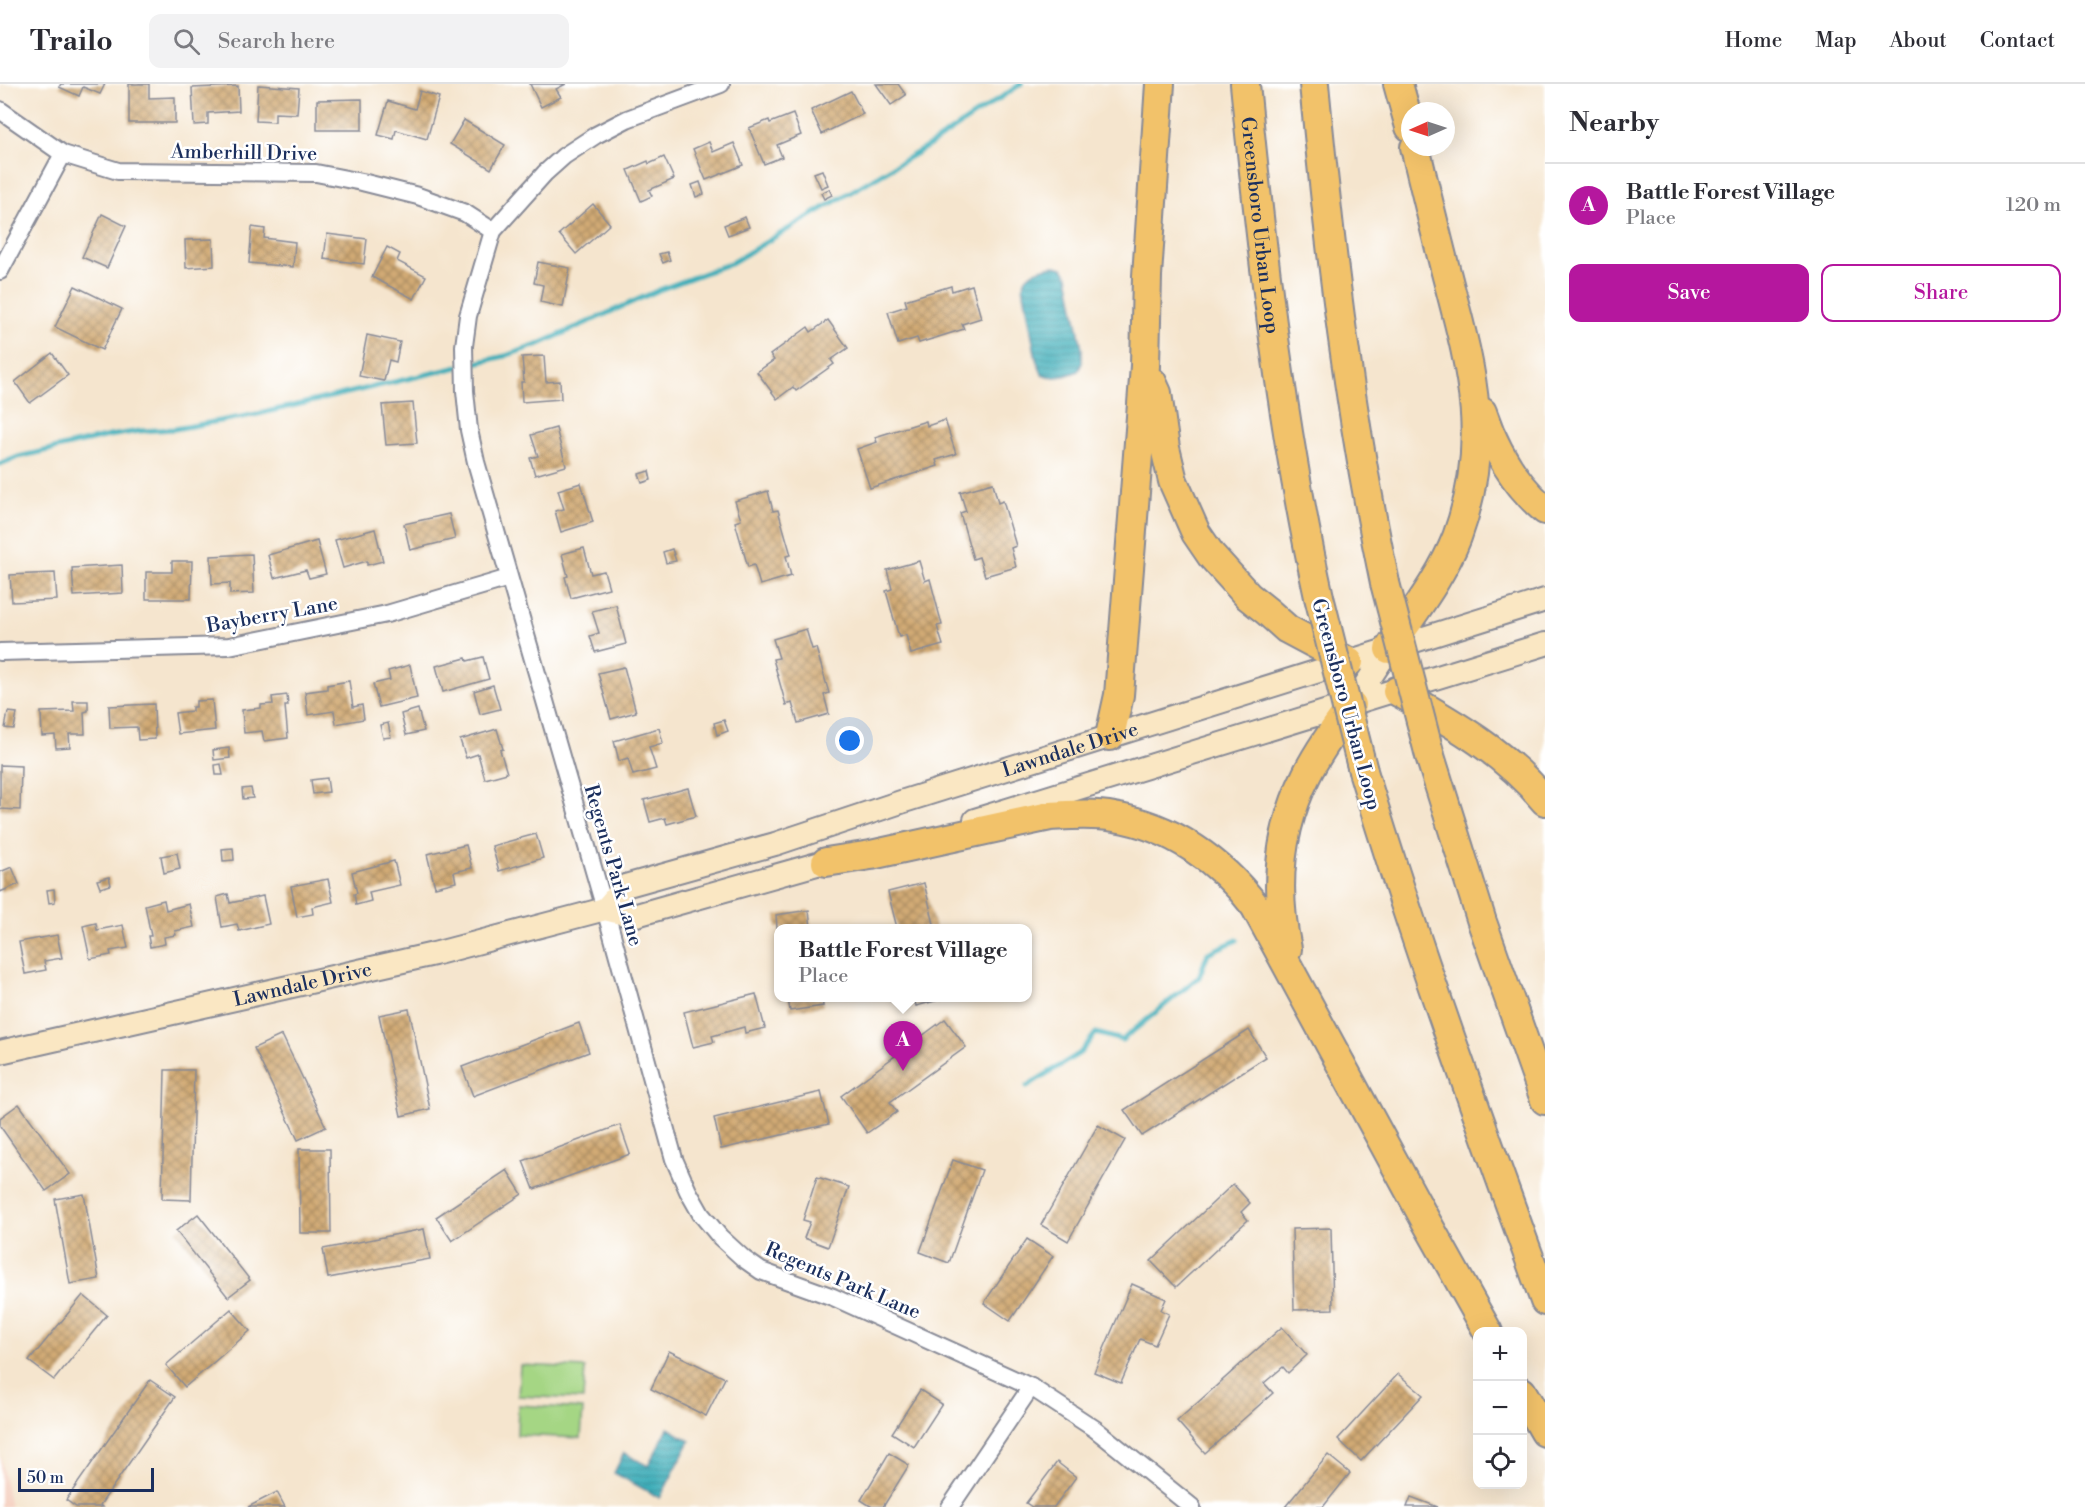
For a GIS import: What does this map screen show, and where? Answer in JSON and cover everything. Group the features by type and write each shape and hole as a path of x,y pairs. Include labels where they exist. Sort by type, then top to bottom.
{"highway":[{"path":"1110,736 1119,695 1145,366 1147,276 1160,84"},
{"name":"Greensboro Urban Loop","path":"1245,84 1264,274 1277,369 1290,453 1319,597 1364,771 1391,864 1440,1010 1545,1301"},
{"path":"1314,84 1344,359 1357,442 1385,583 1430,756 1482,922 1545,1100"},
{"path":"1398,84 1403,102"},
{"path":"1389,649 1435,581 1450,553 1464,514 1475,462 1476,410 1473,385 1463,334 1417,156"},
{"path":"1145,366 1157,393 1164,448 1173,481 1196,533 1211,555 1248,596 1287,629 1360,669"},
{"path":"1473,385 1501,458 1519,484 1545,510"},
{"path":"1397,691 1487,746 1512,766 1545,801"},
{"path":"1295,977 1283,931 1280,909 1279,887 1283,843 1297,796 1307,773 1352,705"},
{"path":"826,862 871,855 1050,816 1080,814 1116,817 1143,824 1173,836 1199,851 1232,879 1255,906 1295,977 1316,1022 1485,1327"},
{"path":"1527,1400 1545,1431"}],"main road":[{"name":"Lawndale Drive","path":"605,909 625,886 775,844 1110,736 1360,669 1389,649 1545,600"},
{"name":"Lawndale Drive","path":"0,1052 412,960 605,909 633,916 998,814 1545,644"},
{"path":"1352,705 1360,669 1397,691"}],"street":[{"name":"Regents Park Lane","path":"721,84 627,119 596,135 564,156 545,173 493,231 468,316 464,346 469,430 476,462 605,909 674,1160 701,1215 744,1259 761,1270 833,1297 1030,1387 1095,1430 1192,1507"},
{"name":"Amberhill Drive","path":"0,110 63,154 118,171 316,173 418,196 465,213 493,231"},
{"path":"0,271 63,154"},
{"name":"Bayberry Lane","path":"0,651 229,646 387,614 509,578"},
{"path":"950,1507 1030,1387"}],"shaded area":[{"path":"0,1455 10,1507 0,1507"}],"green space":[{"path":"520,1365 585,1368 583,1399 518,1396"},
{"path":"518,1405 583,1409 581,1438 517,1435"}],"water":[{"path":"1055,266 1063,268 1068,276 1082,349 1082,363 1078,371 1056,377 1042,374 1036,359 1023,286 1031,274 1040,269"},
{"path":"668,1428 690,1441 660,1498 614,1473 624,1453 648,1466"}],"building":[{"path":"61,84 105,84 100,94 83,87 79,96 59,87"},
{"path":"129,84 149,84 149,98 175,97 175,123 129,123"},
{"path":"530,84 566,84 556,89 561,97 541,107"},
{"path":"876,84 898,84 906,95 891,105"},
{"path":"258,85 299,88 297,114 275,113 275,122 256,121"},
{"path":"238,86 239,111 208,113 208,124 194,125 192,88"},
{"path":"420,91 439,97 427,139 396,130 394,139 378,135 388,101 415,109"},
{"path":"851,91 863,114 822,134 811,110"},
{"path":"362,99 362,130 317,130 317,100"},
{"path":"793,114 801,135 777,145 782,157 764,164 749,128"},
{"path":"464,120 505,145 491,169 450,144"},
{"path":"709,142 713,152 734,143 743,165 706,180 693,149"},
{"path":"664,157 674,179 649,190 652,196 641,201 628,170"},
{"path":"822,170 828,185 821,188 814,173"},
{"path":"700,182 704,194 696,197 692,185"},
{"path":"829,189 832,195 824,199 821,193"},
{"path":"593,204 610,224 576,254 559,234"},
{"path":"102,214 126,226 107,268 82,257"},
{"path":"745,217 749,227 728,235 724,225"},
{"path":"252,227 265,229 264,238 295,242 293,267 249,263"},
{"path":"327,234 367,239 364,264 324,259"},
{"path":"213,239 214,266 186,268 185,240"},
{"path":"387,247 400,254 397,261 426,276 414,299 372,277"},
{"path":"667,252 670,260 663,263 659,254"},
{"path":"538,262 570,268 563,307 540,302 543,285 534,283"},
{"path":"972,285 981,318 962,324 964,329 919,343 917,338 898,344 888,312 907,306 905,300 951,286 952,291"},
{"path":"75,286 122,309 102,350 55,327"},
{"path":"828,320 848,348 831,360 834,364 796,391 793,387 777,399 757,372 774,360 770,355 808,327 811,332"},
{"path":"367,335 400,342 396,362 389,360 384,381 359,376"},
{"path":"52,353 68,375 30,403 15,382"},
{"path":"544,356 546,382 560,381 561,399 522,402 521,382 524,382 522,357"},
{"path":"413,403 417,443 386,445 382,405"},
{"path":"945,420 956,454 936,460 938,466 870,488 857,449 877,442 875,437 926,421 927,426"},
{"path":"556,428 566,466 535,475 530,458 538,456 531,435"},
{"path":"649,471 651,480 642,483 639,474"},
{"path":"581,483 593,522 561,532 555,511 564,509 558,490"},
{"path":"993,483 998,503 1003,501 1016,546 1011,548 1016,567 985,576 979,557 973,559 960,513 966,511 960,492"},
{"path":"768,491 773,511 778,510 791,555 786,556 791,576 760,585 754,565 748,567 735,522 741,520 735,501"},
{"path":"449,514 455,539 410,550 404,524"},
{"path":"375,529 383,561 367,565 367,561 343,568 335,540"},
{"path":"317,541 326,574 309,578 306,570 274,578 268,555"},
{"path":"584,548 591,574 604,571 609,588 571,598 562,554"},
{"path":"672,549 676,561 666,563 663,552"},
{"path":"252,554 254,593 230,594 230,583 212,584 211,556"},
{"path":"172,561 192,561 191,599 146,599 146,572 172,572"},
{"path":"919,561 925,581 930,579 942,625 937,626 943,645 911,654 906,635 899,637 886,591 892,589 887,570"},
{"path":"122,565 123,593 74,596 72,568"},
{"path":"55,573 57,600 12,602 10,575"},
{"path":"616,605 626,644 595,652 590,636 599,633 592,611"},
{"path":"806,629 812,649 816,648 829,693 824,695 829,714 798,723 792,703 786,705 773,659 779,658 773,639"},
{"path":"483,657 489,679 443,692 436,666 466,658 467,661"},
{"path":"410,665 417,698 379,707 373,684 390,680 388,671"},
{"path":"624,667 636,712 611,719 598,673"},
{"path":"349,681 353,707 362,705 364,719 336,724 334,711 308,715 305,692 327,689 327,685"},
{"path":"493,685 500,709 480,714 474,691"},
{"path":"287,695 288,706 285,706 288,738 264,741 262,731 244,733 242,710 273,704 272,697"},
{"path":"212,700 215,730 178,734 175,713 192,711 192,707 196,707 196,701"},
{"path":"73,701 88,701 88,711 84,712 85,734 69,734 70,747 56,748 55,735 42,736 41,712 74,711"},
{"path":"154,704 155,739 138,740 137,727 110,728 109,706"},
{"path":"418,709 424,731 406,735 401,714"},
{"path":"8,712 17,713 14,729 5,728"},
{"path":"724,720 728,731 717,735 714,723"},
{"path":"388,723 391,737 383,738 380,725"},
{"path":"659,728 663,743 649,747 656,769 633,775 628,758 619,761 614,741"},
{"path":"497,729 507,773 485,779 478,754 466,758 460,740"},
{"path":"229,748 230,758 214,760 213,750"},
{"path":"221,764 223,775 216,775 215,765"},
{"path":"0,765 21,766 20,810 0,809"},
{"path":"327,778 329,792 313,794 311,780"},
{"path":"251,788 253,798 243,799 242,789"},
{"path":"688,788 696,816 667,824 665,818 650,822 644,800"},
{"path":"536,834 543,858 499,871 492,846"},
{"path":"466,845 472,868 454,872 456,882 435,887 427,854"},
{"path":"233,848 234,860 223,861 222,849"},
{"path":"177,853 180,869 164,873 161,856"},
{"path":"394,861 400,885 369,892 371,901 356,905 354,894 357,893 352,872"},
{"path":"12,867 19,884 0,892 0,872"},
{"path":"109,877 111,885 100,888 97,880"},
{"path":"328,879 333,902 312,907 313,914 297,917 291,886"},
{"path":"924,883 934,924 896,924 888,892"},
{"path":"54,889 55,902 49,903 47,890"},
{"path":"228,894 230,903 263,896 269,924 239,931 237,924 222,927 217,897"},
{"path":"164,900 166,910 189,904 194,927 175,931 176,935 164,937 165,944 150,947 148,936 151,936 145,905"},
{"path":"809,910 811,924 777,924 776,915"},
{"path":"96,923 97,930 123,925 128,948 110,951 111,955 90,959 83,926"},
{"path":"57,935 62,958 44,961 46,970 25,974 19,942"},
{"path":"756,994 765,1028 745,1033 744,1027 712,1036 714,1042 693,1047 684,1012"},
{"path":"789,1002 822,1002 823,1006 790,1011"},
{"path":"915,1002 931,1002 916,1006"},
{"path":"409,1009 430,1109 401,1116 379,1015"},
{"path":"945,1019 966,1047 890,1102 897,1112 867,1133 841,1096"},
{"path":"579,1023 589,1052 473,1096 462,1067"},
{"path":"1249,1030 1266,1057 1142,1136 1124,1110"},
{"path":"282,1035 326,1127 298,1140 254,1048"},
{"path":"165,1070 194,1070 191,1200 162,1199"},
{"path":"821,1092 829,1124 721,1149 714,1118"},
{"path":"19,1104 70,1174 46,1191 0,1126 0,1118"},
{"path":"620,1125 630,1154 534,1189 523,1161"},
{"path":"1098,1125 1125,1140 1068,1241 1041,1225"},
{"path":"299,1149 330,1149 331,1233 300,1233"},
{"path":"953,1160 982,1170 949,1263 920,1252"},
{"path":"507,1170 522,1194 452,1241 436,1217"},
{"path":"817,1177 849,1187 828,1247 804,1238 810,1222 803,1220"},
{"path":"1233,1184 1250,1203 1241,1212 1248,1220 1176,1287 1151,1261"},
{"path":"84,1194 99,1279 70,1284 55,1199"},
{"path":"198,1214 250,1280 228,1297 176,1231"},
{"path":"1331,1228 1333,1309 1294,1310 1292,1229"},
{"path":"424,1229 430,1259 328,1278 323,1249"},
{"path":"1027,1239 1053,1256 1010,1321 984,1303"},
{"path":"1132,1284 1166,1299 1161,1310 1169,1314 1155,1345 1140,1339 1121,1383 1094,1372"},
{"path":"83,1295 107,1315 54,1380 29,1361"},
{"path":"231,1309 250,1331 185,1387 166,1365"},
{"path":"1282,1327 1307,1355 1288,1373 1283,1367 1264,1383 1273,1393 1205,1453 1177,1421"},
{"path":"669,1351 725,1378 706,1416 651,1389"},
{"path":"1398,1374 1423,1395 1361,1461 1338,1439"},
{"path":"150,1380 175,1397 100,1505 102,1507 76,1507 66,1500"},
{"path":"920,1390 942,1404 914,1447 892,1433"},
{"path":"889,1453 909,1465 883,1507 872,1507 861,1500"},
{"path":"1328,1455 1350,1473 1323,1507 1285,1507"},
{"path":"1057,1462 1076,1477 1054,1507 1032,1507 1026,1503"},
{"path":"277,1492 285,1507 248,1507"},
{"path":"1411,1497 1438,1507 1407,1507"}],"waterway":[{"path":"0,464 18,457 109,436 175,429 258,414 505,356 537,345 659,290 731,263 930,145 1021,84"},
{"path":"1027,1086 1080,1053 1096,1033 1122,1040 1199,977 1208,953 1237,940"}],"place":[{"name":"Battle Forest Village","path":"903,1071"}]}
